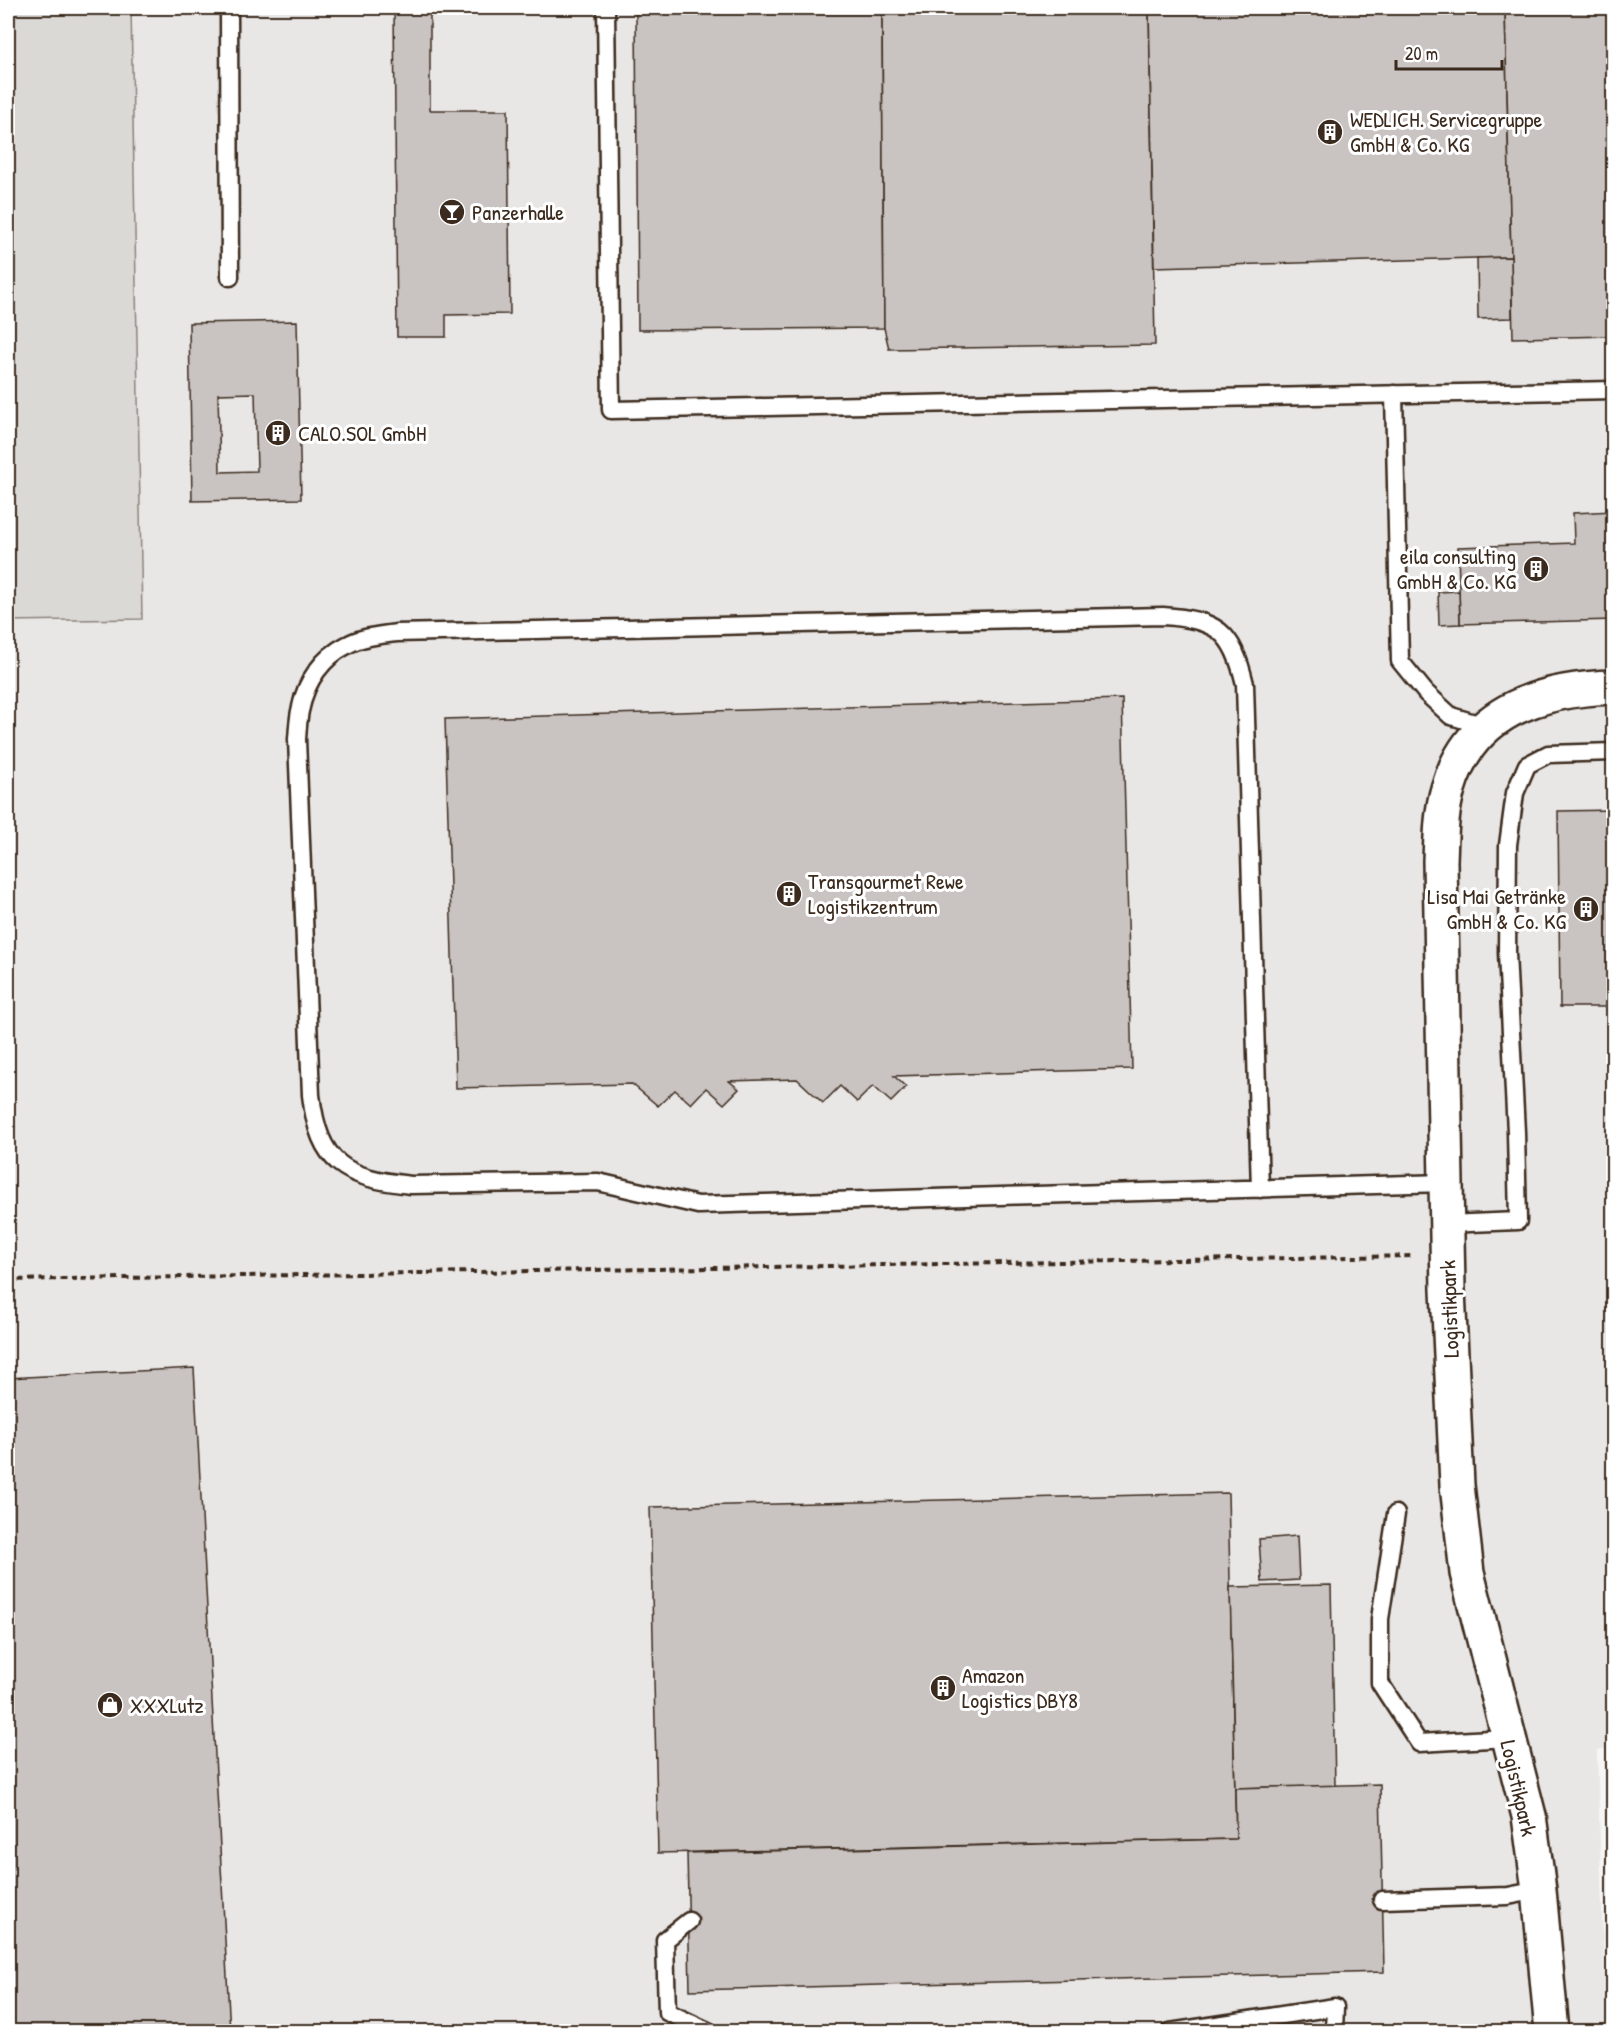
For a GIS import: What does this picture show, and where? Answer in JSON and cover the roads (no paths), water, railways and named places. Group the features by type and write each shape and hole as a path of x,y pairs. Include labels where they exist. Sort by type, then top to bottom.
{"street":[{"name":"Logistikpark","path":"1552,2031 1539,1890 1528,1816 1467,1573 1457,1485 1446,1224 1440,861 1447,790 1455,768 1485,726 1508,710 1534,699 1578,689 1614,687"}],"lane":[{"path":"229,8 231,278"},
{"path":"606,8 611,410 1614,390"},
{"path":"1394,394 1400,661 1426,693 1451,716 1485,726"},
{"path":"1260,1190 1245,684 1233,646 1217,629 1194,618 1163,616 396,633 372,636 347,645 326,660 308,684 301,707 297,739 312,1104 314,1122 323,1144 337,1162 358,1175 383,1182 411,1185 598,1182 698,1204 1260,1190 1445,1183"},
{"path":"1446,1224 1518,1221 1507,953 1508,845 1515,793 1527,765 1548,754 1614,752"},
{"path":"1396,1514 1380,1619 1380,1683 1419,1743 1508,1738"},
{"path":"1382,1900 1508,1896 1539,1890"},
{"path":"689,1921 665,1940 668,2012 710,2031"},
{"path":"1170,2031 1335,2007 1334,2031"}],"place":[{"name":"WEDLICH. Servicegruppe GmbH & Co. KG","path":"1330,132"},
{"name":"Panzerhalle","path":"452,212"},
{"name":"CALO.SOL GmbH","path":"278,433"},
{"name":"eila consulting GmbH & Co. KG","path":"1536,569"},
{"name":"Transgourmet Rewe Logistikzentrum","path":"789,894"},
{"name":"Lisa Mai Getränke GmbH & Co. KG","path":"1586,909"},
{"name":"Amazon Logistics DBY8","path":"943,1688"},
{"name":"XXXLutz","path":"110,1705"}]}
